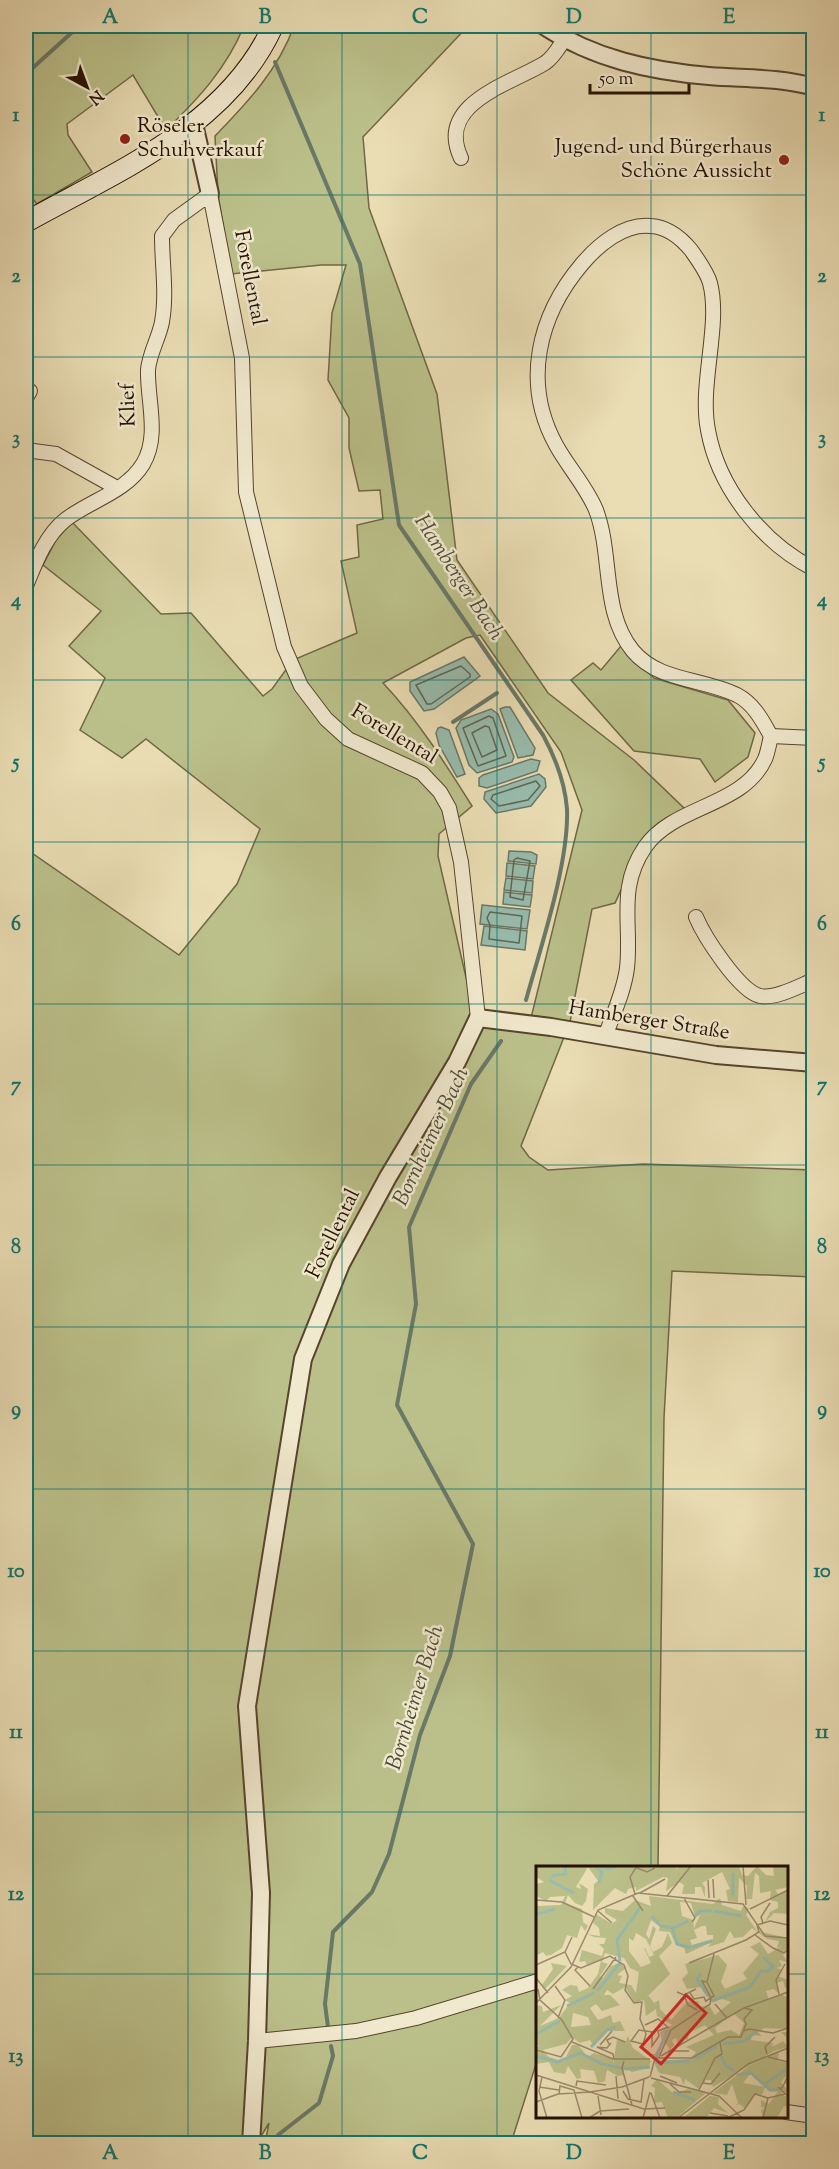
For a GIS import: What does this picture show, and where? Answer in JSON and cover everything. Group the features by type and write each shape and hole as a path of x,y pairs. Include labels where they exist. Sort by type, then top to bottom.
{"main road":[{"path":"26,222 148,154 194,124 240,79 257,57 273,26"}],"street":[{"path":"544,26 607,58 649,69 709,76 794,81 813,87"},
{"path":"461,158 456,147 455,133 469,108 496,88 544,63 565,38"},
{"name":"Forellental","path":"194,124 242,358 246,492 284,647 301,686 326,718 348,739 422,773 440,792 449,808 461,862 478,1018 457,1062 388,1177 341,1264 303,1359 247,1706 261,1893 257,2041 250,2144"},
{"name":"Klief","path":"26,586 42,549 65,521 117,488 143,464 150,440 152,397 148,369 162,324 166,295 162,236 174,220 210,194"},
{"path":"605,1037 624,986 628,947 626,903 635,864 651,840 665,827 680,817 734,791 752,776 764,759 771,736 759,714 738,695 661,672 632,650 622,632 613,607 603,539 595,509 557,449 543,416 537,390 536,364 548,319 556,301 578,268 590,254 614,235 636,227 657,227 684,241 698,260 710,283 712,311 705,408 708,432 719,465 742,506 759,526 784,550 813,568"},
{"path":"26,450 56,454 117,488"},
{"path":"771,736 813,738"},
{"path":"696,917 703,933 730,969 747,988 760,996 775,995 813,980"},
{"name":"Hamberger Straße","path":"478,1018 745,1059 813,1063"},
{"path":"257,2041 356,2031 416,2018 536,1981"},
{"path":"788,2112 813,2116"}],"green space":[{"path":"26,26 244,26 229,56 211,82 166,130 133,75 67,124 68,135 92,172 37,204 26,191"},
{"path":"294,26 468,26 363,137 369,208 437,394 457,560 548,693 634,760 685,809 645,838 615,903 592,909 570,1022 521,1146 529,1157 548,1170 643,1164 814,1170 813,1277 672,1271 664,1418 658,1866 536,1866 536,2064 511,2143 265,2143 269,2123 257,2143 26,2143 26,849 179,955 237,884 260,829 146,739 122,758 80,730 105,678 69,646 101,611 43,565 56,540 72,522 161,614 191,613 263,696 272,689 293,660 357,633 341,561 359,557 357,525 383,519 380,490 359,491 349,448 349,418 328,380 332,313 346,265 321,265 231,274 218,194 215,136 261,85 280,57","holes":["480,635 561,752 582,810 531,1018 474,1012 438,856 439,834 472,806 419,727 383,683 466,638"]},
{"path":"621,646 654,678 728,700 755,733 748,757 715,782 700,759 634,751 571,680 593,663 601,670"}],"water":[{"path":"464,657 480,676 434,709 424,711 410,691 410,682"},
{"path":"510,707 535,748 533,755 518,758 500,709"},
{"path":"491,709 498,714 514,757 512,762 477,773 469,765 456,728 461,720"},
{"path":"441,727 449,730 465,774 457,777 439,745 436,733"},
{"path":"531,759 540,761 537,771 487,788 479,786 479,778 483,775"},
{"path":"539,774 545,779 546,787 531,806 496,813 484,799 485,792"},
{"path":"509,851 531,852 537,855 536,864 508,861"},
{"path":"507,863 535,866 533,879 506,876"},
{"path":"506,878 533,881 532,893 504,890"},
{"path":"504,892 532,895 530,907 503,904"},
{"path":"482,905 530,910 527,929 480,924"},
{"path":"484,926 527,931 525,950 481,945"}],"waterway":[{"path":"26,74 79,26"},
{"name":"Hamberger Bach","path":"275,62 360,264 399,525 543,735 562,780 567,809 564,854 553,905 526,1000"},
{"path":"453,722 497,693"},
{"name":"Bornheimer Bach","path":"328,2027 325,2004 333,1932 372,1892 389,1854 420,1735 450,1656 473,1544 397,1405 416,1304 409,1227 471,1084 501,1041"},
{"name":"Bornheimer Bach","path":"281,2144 278,2135 319,2103 333,2056 331,2046"}],"place":[{"name":"Röseler Schuhverkauf","path":"125,139"},
{"name":"Jugend- und Bürgerhaus Schöne Aussicht","path":"784,160"}]}
